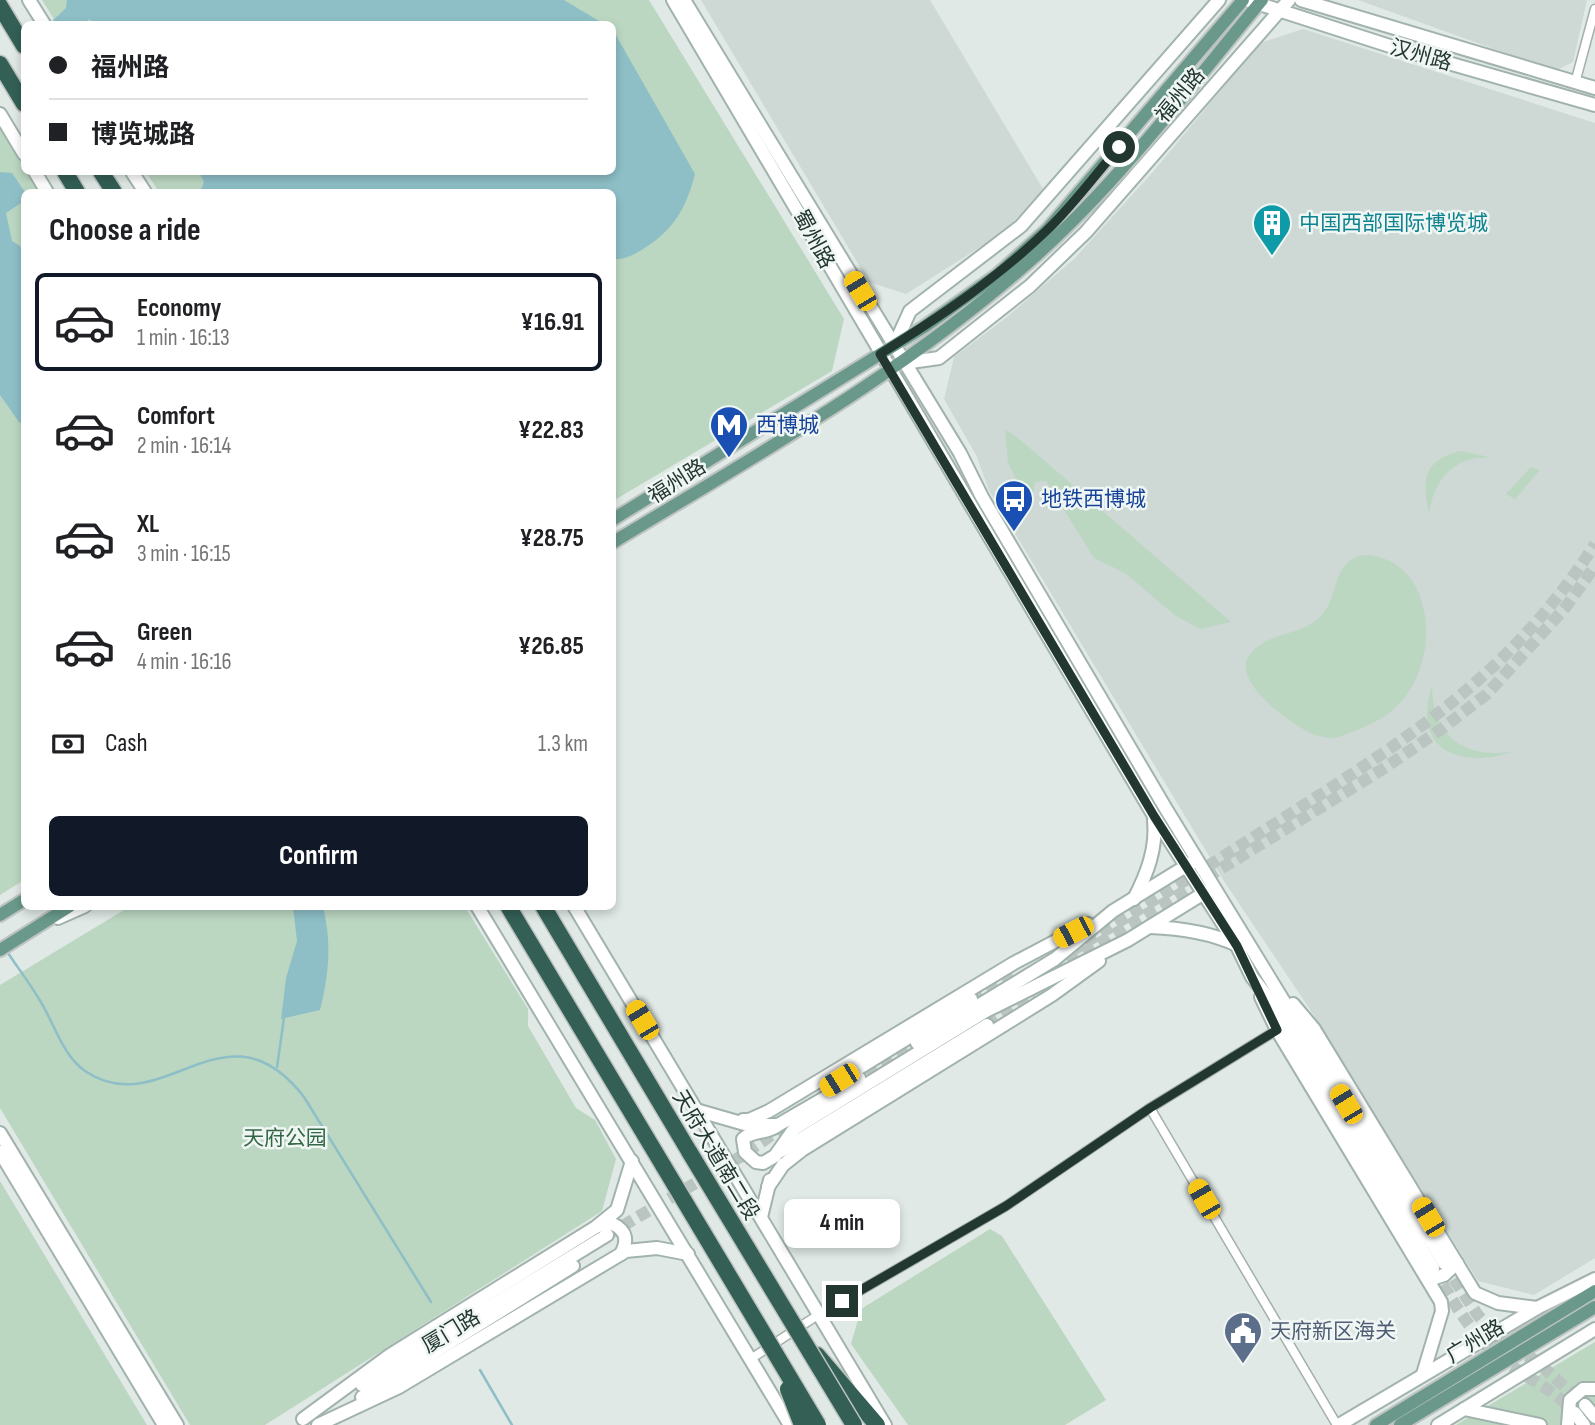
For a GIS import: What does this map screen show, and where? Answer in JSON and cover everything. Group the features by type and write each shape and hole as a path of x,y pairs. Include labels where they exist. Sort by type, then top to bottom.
{"highway":[{"path":"0,6 21,41"},
{"path":"0,64 21,99"},
{"path":"510,910 818,1425"},
{"name":"天府大道南二段","path":"544,910 854,1425"},
{"path":"798,1332 877,1425"},
{"path":"767,1338 802,1425"}],"main road":[{"path":"29,0 42,21"},
{"name":"蜀州路","path":"673,0 800,212 821,256 1154,816 1192,863"},
{"name":"蜀州路","path":"684,0 894,346 1192,863 1263,967 1314,1029 1441,1269"},
{"name":"福州路","path":"894,346 910,311 1021,226 1219,0"},
{"name":"福州路","path":"904,363 939,358 1038,278 1086,232 1289,0"},
{"name":"汉州路","path":"1301,0 1595,88"},
{"name":"福州路","path":"616,515 894,346 997,275 1047,230 1253,1"},
{"name":"福州路","path":"616,543 904,363 990,296 1068,226 1253,1"},
{"name":"汉州路","path":"1253,1 1279,12 1595,105"},
{"path":"0,114 21,150"},
{"path":"1133,900 1146,875 1156,837 1154,816"},
{"path":"726,1118 749,1120 769,1111 1014,963 1133,900 1192,863"},
{"path":"768,1187 783,1165 802,1150 1052,995 1128,940 1210,890"},
{"name":"蜀州路","path":"1210,890 1252,977 1278,1010 1441,1269"},
{"path":"5,912 21,902"},
{"path":"0,950 65,910"},
{"path":"42,925 76,910"},
{"path":"479,910 790,1425"},
{"path":"576,910 885,1425"},
{"path":"987,1025 763,1163 756,1162 745,1152 743,1139 746,1135 772,1130 1055,959 1113,911"},
{"path":"1149,927 1180,928 1219,937 1237,946"},
{"path":"761,1217 775,1156 794,1129 986,1011 1128,940"},
{"path":"1252,977 1277,1030 1441,1269 1482,1297 1537,1308"},
{"path":"748,1125 795,1107 971,999"},
{"path":"696,1110 748,1125 778,1125"},
{"path":"0,1133 177,1425"},
{"path":"0,1152 164,1425"},
{"path":"298,1422 390,1355 596,1227 617,1210 632,1161"},
{"path":"596,1227 613,1224 619,1227 626,1238 621,1254"},
{"name":"厦门路","path":"298,1422 609,1239 317,1425"},
{"path":"317,1425 399,1387 621,1254 657,1248 688,1254"},
{"path":"1423,1374 1442,1311 1441,1269"},
{"path":"1338,1425 1537,1308 1595,1279"},
{"name":"广州路","path":"1376,1425 1595,1291"},
{"name":"广州路","path":"1400,1425 1595,1307"},
{"path":"1438,1425 1595,1329"},
{"path":"1584,1425 1570,1400 1583,1389 1595,1389"},
{"path":"1464,1409 1539,1425"},
{"path":"1576,1414 1595,1417"}],"street":[{"path":"1575,83 1595,9"},
{"path":"752,1358 818,1315 1006,1206 1150,1108 1277,1030"},
{"path":"1150,1108 1338,1425"}],"shaded area":[{"path":"701,0 930,0 1043,189 1004,232 906,294 869,282"},
{"path":"1358,0 1587,0 1573,62 1555,71"},
{"path":"1303,29 1595,123 1595,1258 1534,1295 1478,1281 1311,1011 1224,881 989,490 976,455 944,399 954,357 1007,317 1074,259 1152,173 1260,43"}],"green space":[{"path":"42,0 649,0 844,319 832,371 616,499 616,189 157,189 148,175 616,175 616,21 55,21"},
{"path":"0,125 21,161 21,175 30,175 39,189 21,189 21,882 0,895"},
{"path":"1005,429 1231,622 1200,629 1176,616 1125,573 1094,558 1046,481 1035,482 1031,509 1008,463"},
{"path":"1461,451 1493,458 1468,460 1449,471 1436,490 1429,513 1426,490 1428,473 1439,460"},
{"path":"1531,467 1540,470 1515,499 1506,494"},
{"path":"1369,555 1391,562 1407,574 1418,592 1424,612 1426,635 1423,657 1416,679 1405,697 1388,714 1340,737 1316,735 1294,723 1265,700 1250,682 1246,661 1261,644 1310,625 1319,618 1326,610 1342,570 1348,562"},
{"path":"1432,687 1439,720 1456,742 1482,752 1515,751 1477,758 1460,756 1446,750 1435,740 1429,727 1427,709"},
{"name":"天府公园","path":"124,910 467,910 528,1009 528,1026 576,1108 595,1120 616,1159 602,1211 265,1425 190,1425 0,1108 0,985"},
{"path":"0,1181 147,1425 0,1425"},
{"path":"990,1229 1002,1236 1106,1400 1065,1425 908,1425 851,1344 861,1309"},
{"path":"1595,1342 1595,1425 1456,1425 1471,1416"}],"water":[{"path":"67,0 564,0 599,21 52,21 66,8"},
{"path":"616,35 695,174 683,208 671,226 654,242 621,259 616,259 616,189 201,189 204,182 200,175 616,175"},
{"path":"0,172 12,173 23,189 21,203 6,213 12,241 21,248 21,423 0,395"},
{"path":"293,910 324,910 328,946 326,984 320,1010 281,1019 286,978 297,941"}],"waterway":[{"path":"6,950 39,999 64,1047 85,1071 114,1083 141,1083 221,1058 247,1057 275,1069 304,1097 431,1302"},
{"path":"277,1067 284,1018"},
{"path":"480,1370 512,1425"}],"tunnel":[{"path":"1070,952 1333,787 1418,729 1494,665 1530,629 1595,544"},
{"path":"1053,972 1383,769 1440,730 1487,694 1565,608 1595,566"},
{"path":"971,999 1016,977"},
{"path":"987,1025 1032,992"},
{"path":"852,1085 926,1040"},
{"path":"607,1235 740,1157 783,1127"},
{"path":"1444,1264 1477,1314 1497,1338 1536,1361 1585,1405"},
{"path":"1434,1269 1462,1315 1487,1346 1507,1363 1557,1396 1575,1413"}],"place":[{"name":"中国西部国际博览城","path":"1272,257"},
{"name":"西博城","path":"729,459"},
{"name":"地铁西博城","path":"1014,533"},
{"name":"天府新区海关","path":"1243,1365"}],"route":[{"path":"842,1301 1006,1206 1150,1108 1277,1030 1237,946 1154,816 880,354 924,327 997,275 1047,230 1119,147"}]}
